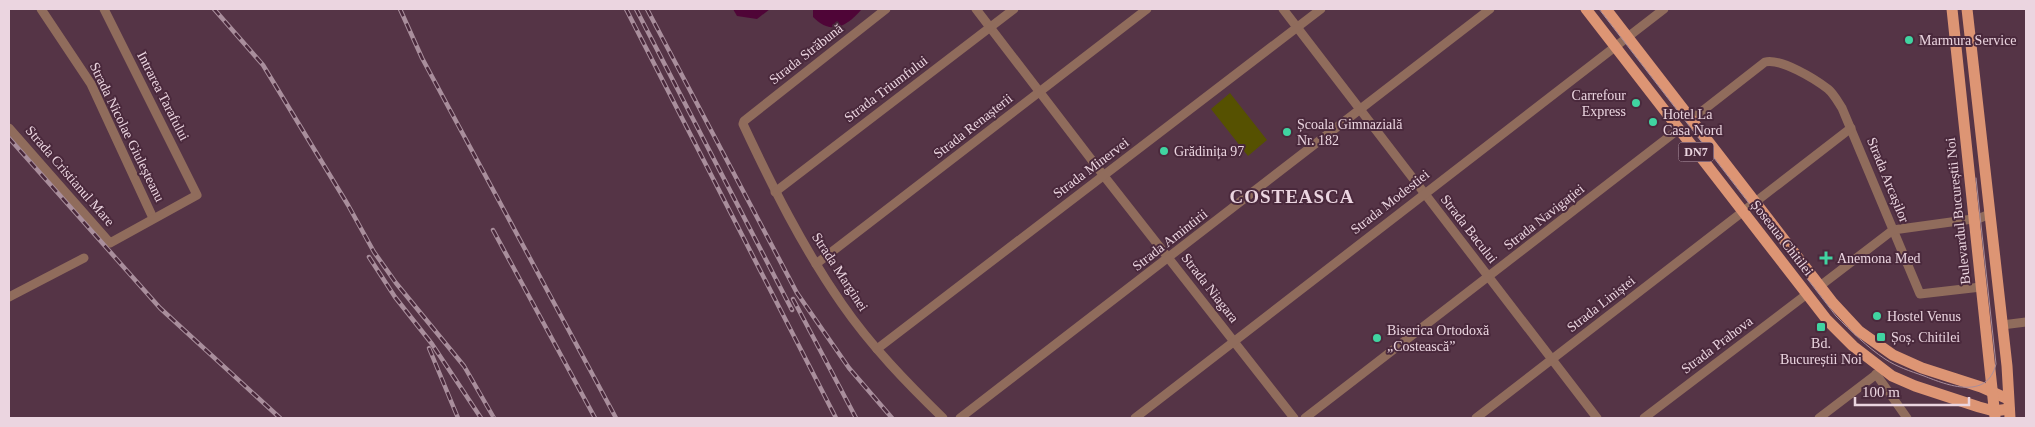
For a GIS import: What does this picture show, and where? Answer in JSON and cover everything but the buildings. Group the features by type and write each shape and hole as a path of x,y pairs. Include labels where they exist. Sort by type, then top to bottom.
{"main road":[{"name":"Șoseaua Chitilei","path":"1586,9 1807,294 1839,333 1879,372 1995,415 2009,409 1992,392 1913,365 1883,350 1850,321 1820,286 1606,9"},
{"name":"Bulevardul Bucureștii Noi","path":"1952,9 1995,415"},
{"path":"1967,9 2002,325 2009,409"}],"street":[{"name":"Strada Nicolae Giuleșteanu","path":"41,9 91,84 153,218"},
{"name":"Intrarea Tarafului","path":"104,9 198,196 153,218"},
{"name":"Strada Străbună","path":"744,121 886,9"},
{"name":"Strada Niagara","path":"976,9 1294,418"},
{"name":"Strada Triumfului","path":"775,192 1014,9"},
{"name":"Strada Renașterii","path":"816,264 1147,9"},
{"name":"Strada Bacului","path":"1283,9 1597,418"},
{"name":"Strada Minervei","path":"877,349 1321,9"},
{"name":"Strada Amintirii","path":"960,418 1490,9"},
{"name":"Strada Modestiei","path":"1134,418 1664,9"},
{"name":"Strada Arcașilor","path":"1692,119 1765,62 1779,62 1828,89 1842,108 1851,128 1920,294 1981,286"},
{"name":"Strada Marginei","path":"744,121 743,124 775,192 842,305 911,388 943,418"},
{"name":"Strada Cristianul Mare","path":"9,128 110,243 153,218"},
{"path":"1755,202 1851,128"},
{"name":"Strada Navigației","path":"1305,418 1679,129"},
{"name":"Strada Liniștei","path":"1476,418 1755,202"},
{"path":"1820,286 1893,230 1974,219 1990,214"},
{"path":"9,297 84,258"},
{"name":"Strada Prahova","path":"1644,418 1807,294"},
{"path":"2002,325 2026,322"},
{"path":"1819,418 1879,372"},
{"name":"Șoseaua Chitilei","path":"1879,372 1907,418"}],"shaded area":[{"path":"733,9 770,9 757,19 737,16"},
{"path":"813,9 862,9 845,24 833,27 820,23 813,17"},
{"path":"1230,93 1267,140 1248,156 1211,109"}],"tram line":[{"path":"1599,9 1836,316 1853,333 1890,362 1944,383 1965,387 1984,383 1991,376 1996,364 1976,178"}],"railway":[{"path":"214,9 263,65 348,205 374,252 396,283 464,366 494,418"},
{"path":"400,9 422,58 616,418"},
{"path":"626,9 836,418"},
{"path":"636,9 792,310"},
{"path":"647,9 797,293 849,368 892,418"},
{"path":"9,138 160,308 280,418"},
{"path":"493,230 595,418"},
{"path":"369,257 395,297 432,344 481,418"},
{"path":"793,299 856,418"},
{"path":"429,348 458,418"}],"place":[{"name":"Marmura Service","path":"1909,40"},
{"name":"Carrefour Express","path":"1636,103"},
{"name":"Hotel La Casa Nord","path":"1653,122"},
{"name":"Școala Gimnazială Nr. 182","path":"1287,132"},
{"name":"Grădinița 97","path":"1164,151"},
{"name":"Anemona Med","path":"1826,258"},
{"name":"Hostel Venus","path":"1877,316"},
{"name":"Bd. Bucureștii Noi","path":"1821,327"},
{"name":"Șoș. Chitilei","path":"1881,337"},
{"name":"Biserica Ortodoxă „Costească”","path":"1377,338"}],"district":[{"name":"COSTEASCA","path":"1292,196"}]}
